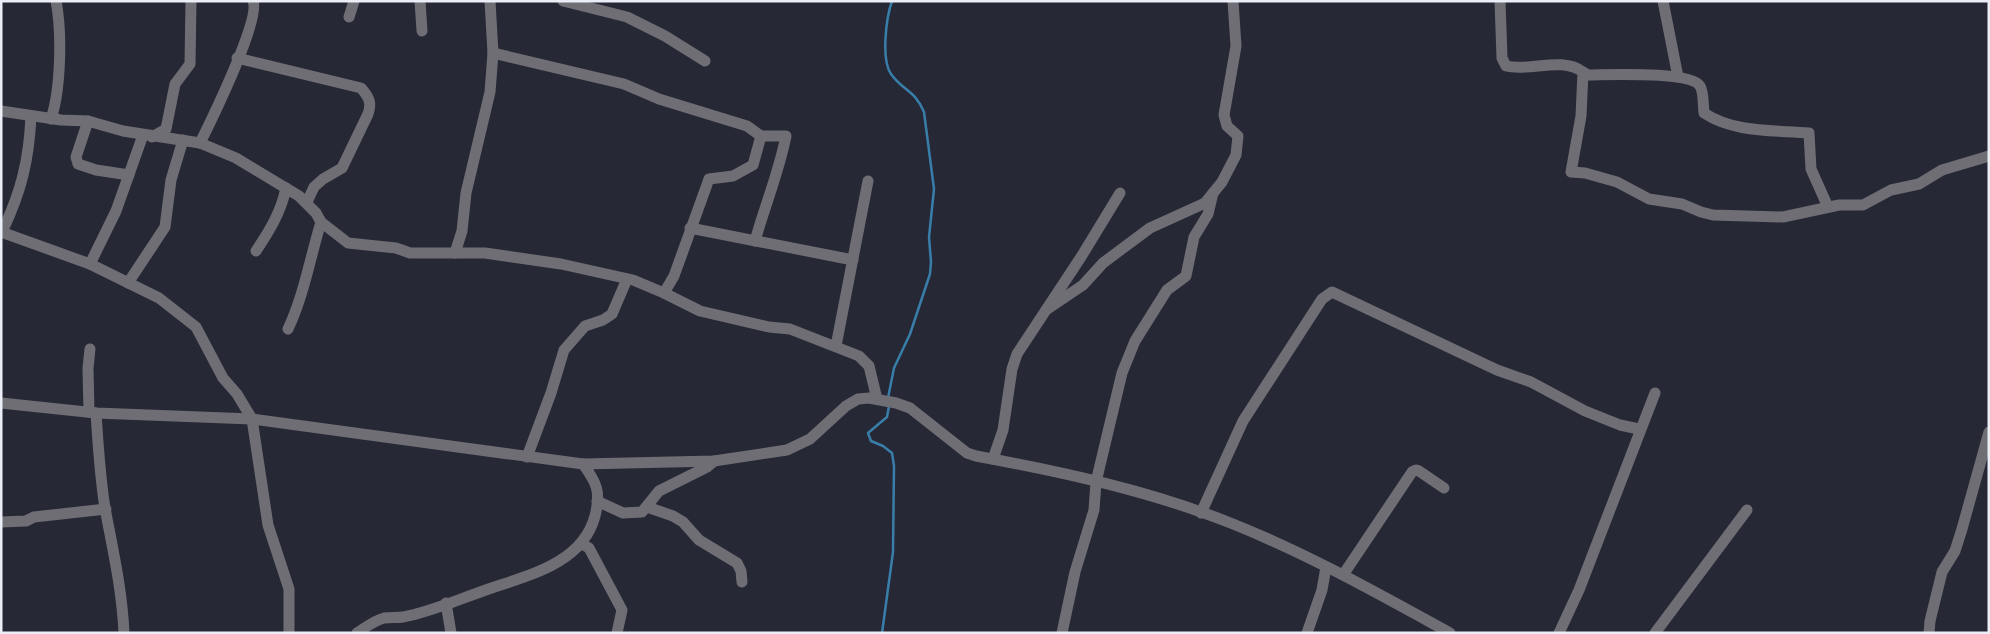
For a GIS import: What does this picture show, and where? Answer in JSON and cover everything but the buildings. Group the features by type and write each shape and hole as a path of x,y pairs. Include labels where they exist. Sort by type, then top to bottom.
{"street":[{"path":"51,118 57,98 60,37 56,1"},
{"path":"90,264 116,211 129,175 148,136 166,129 175,84 190,64 191,1"},
{"path":"200,143 217,110 250,30 255,6 253,1"},
{"path":"348,17 354,1"},
{"path":"420,1 422,31"},
{"path":"454,253 462,231 466,194 490,92 493,53 490,1"},
{"path":"563,1 627,17 665,36 705,61"},
{"path":"1046,310 1083,285 1103,263 1150,228 1206,203 1222,182 1236,156 1238,136 1227,126 1224,115 1236,46 1233,1"},
{"path":"1500,1 1502,58 1506,66 1514,68 1548,65 1577,68 1588,75 1678,77 1695,82 1702,88 1704,114 1718,122 1732,126 1809,134 1811,169 1828,208"},
{"path":"1664,1 1678,77"},
{"path":"493,53 624,84 659,99 747,126 761,136 786,136 781,162 765,203 755,240"},
{"path":"237,58 361,88 368,97 371,105 368,114 342,168 323,179 314,187 307,202"},
{"path":"1583,72 1580,125 1571,172 1585,173 1617,182 1649,199 1682,204 1713,215 1751,214 1783,217 1839,205 1863,204 1891,190 1919,184 1942,170 1989,156"},
{"path":"1,111 30,116 88,121 105,128 200,143 236,158 307,202 321,222 348,243 396,248 416,254 454,253 508,256 561,264 627,279 664,293 700,311 769,327 790,329 859,356 869,366 886,401"},
{"path":"30,116 29,150 25,173 15,205 2,232 90,264 159,298 196,328 223,378 237,394 252,419 268,525 289,589 289,633"},
{"path":"88,121 76,157 78,164 96,170 129,175"},
{"path":"664,293 674,276 709,179 733,176 754,166 761,136"},
{"path":"128,283 165,227 171,180 183,140"},
{"path":"836,346 868,181"},
{"path":"256,251 272,228 283,204 286,188"},
{"path":"993,460 1003,430 1016,354 1120,193"},
{"path":"1062,633 1074,572 1094,510 1096,482 1122,373 1135,341 1167,290 1186,276 1194,237 1208,214 1213,193"},
{"path":"288,328 300,302 304,280 321,222"},
{"path":"690,228 852,260"},
{"path":"527,457 552,393 564,350 585,326 604,320 612,314 627,279"},
{"path":"1201,513 1243,421 1322,299 1332,292 1497,370 1531,382 1585,411 1620,425 1639,429"},
{"path":"90,348 93,413 106,509 116,554 124,633"},
{"path":"1559,633 1579,590 1639,429 1655,393"},
{"path":"1,403 93,413 252,419 583,464 714,461 787,450 810,439 830,418 858,399 886,401 910,408 967,453 1096,482 1232,524 1343,575 1450,633"},
{"path":"1929,633 1930,621 1942,572 1955,552 1989,432"},
{"path":"597,501 622,513 635,513 647,507 659,491 707,467 714,461"},
{"path":"357,633 383,618 403,617 446,604 539,572 569,556 582,544 592,526 597,501 596,483 583,464"},
{"path":"1343,575 1412,472 1419,470 1444,488"},
{"path":"647,507 673,516 683,522 699,540 737,563 741,571 742,582"},
{"path":"1,522 26,521 34,517 106,509"},
{"path":"1655,633 1747,510"},
{"path":"582,544 588,548 622,610 617,633"},
{"path":"1307,633 1322,590 1326,567"},
{"path":"446,604 450,633"}],"waterway":[{"path":"888,398 894,368 910,334 930,274 929,237 934,189 924,112 917,99 895,80 888,68 885,49 888,18 892,1"},
{"path":"882,633 893,552 894,466 892,453 883,446 871,441 868,433 887,417 889,406"}]}
